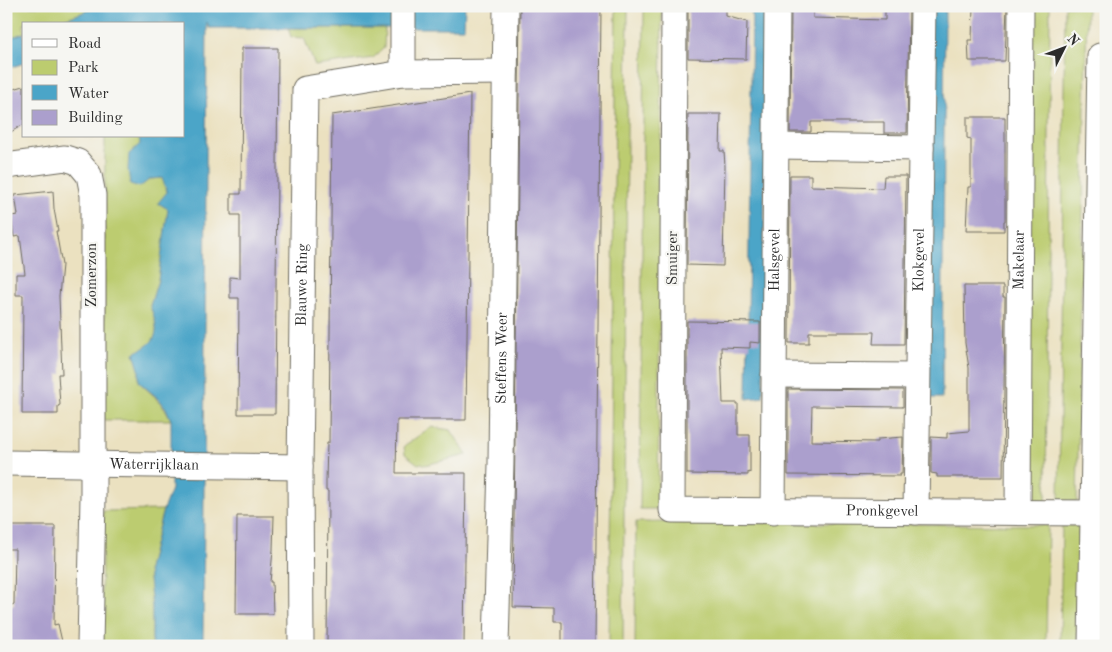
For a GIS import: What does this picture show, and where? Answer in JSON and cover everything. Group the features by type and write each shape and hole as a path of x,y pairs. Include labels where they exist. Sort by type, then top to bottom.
{"street":[{"path":"403,6 403,73 505,72"},
{"name":"Steffens Weer","path":"496,646 501,464 506,6"},
{"name":"Smuiger","path":"672,510 674,6"},
{"name":"Halsgevel","path":"773,512 777,6"},
{"name":"Klokgevel","path":"916,512 923,6"},
{"name":"Makelaar","path":"1018,512 1021,6"},
{"path":"1091,646 1092,513 1103,57"},
{"name":"Blauwe Ring","path":"301,646 300,467 305,88 403,73"},
{"path":"776,146 921,148"},
{"name":"Zomerzon","path":"6,166 65,158 78,162 89,175 93,195 93,465 90,646"},
{"path":"774,375 917,376"},
{"name":"Waterrijklaan","path":"6,464 300,467"},
{"name":"Pronkgevel","path":"672,510 1092,513"}],"green space":[{"path":"6,6 101,6 57,22 22,22 22,34 6,39"},
{"path":"616,6 628,6 623,646 609,646"},
{"path":"644,6 662,6 658,509 640,509"},
{"path":"1029,6 1050,6 1046,503 1027,503"},
{"path":"1065,6 1087,6 1077,502 1059,501"},
{"path":"288,28 385,28 384,48 373,58 315,66 304,38 291,37"},
{"path":"105,138 140,138 150,179 162,178 168,192 168,209 158,280 150,306 155,322 156,334 149,344 135,354 139,369 139,382 161,403 171,420 104,420"},
{"path":"431,427 451,430 467,455 425,465 422,463 418,464 405,454 404,446"},
{"path":"163,510 148,569 152,608 152,646 100,646 103,511"},
{"path":"636,522 1048,525 1046,646 635,646"},
{"path":"1062,525 1079,526 1078,646 1060,646"}],"water":[{"path":"101,6 465,6 464,28 209,28 207,22 203,646 152,646 152,607 148,569 163,510 171,489 171,420 166,408 159,399 139,382 139,369 134,353 149,344 156,334 155,322 150,306 158,280 168,209 158,203 167,192 162,178 150,179 140,187 130,184 128,169 129,154 140,144 139,138 185,138 185,22 57,22"},
{"path":"752,6 766,6 763,397 747,399"},
{"path":"928,6 945,6 942,398 928,398"},
{"path":"22,34 22,64 6,69 6,39"}],"building":[{"path":"520,6 601,6 595,646 566,646 566,643 562,643 562,622 554,622 554,608 513,607"},
{"path":"688,6 726,6 726,16 747,22 746,59 688,58"},
{"path":"791,6 813,6 813,18 885,20 885,6 909,6 907,133 884,133 884,122 811,122 811,132 790,132"},
{"path":"973,6 1007,6 1005,61 969,61 968,40 972,40"},
{"path":"242,48 278,48 275,414 238,414 239,298 230,298 230,277 240,278 240,215 231,215 231,194 241,194"},
{"path":"22,87 22,125 6,135 6,91"},
{"path":"470,94 466,420 397,420 396,473 466,473 464,646 327,646 328,491 326,491 326,481 327,443 329,443 332,115"},
{"path":"688,114 721,114 720,151 724,151 725,166 723,266 687,265"},
{"path":"967,117 1005,117 1004,231 966,231 968,187 971,187 971,139 967,138"},
{"path":"790,175 811,175 811,186 883,188 884,176 906,176 904,344 873,344 874,332 809,332 809,343 789,343"},
{"path":"53,191 58,231 56,231 62,265 59,296 62,374 58,374 60,405 58,406 58,414 22,414 23,295 16,295 16,274 25,274 20,236 14,237 11,216 18,215 15,195"},
{"path":"964,286 1003,286 1003,297 1005,297 1003,477 937,477 937,474 931,473 931,437 947,438 947,433 969,431 969,368 965,343"},
{"path":"687,321 760,322 760,343 750,342 750,348 721,347 723,403 738,403 738,435 750,435 750,473 748,472 748,475 687,474"},
{"path":"788,389 903,390 903,407 812,406 811,441 878,442 878,439 903,437 902,474 900,476 788,475"},
{"path":"237,516 274,516 270,582 272,582 273,614 236,614"},
{"path":"6,526 55,526 54,625 58,624 63,646 6,646 6,608 14,604 15,549 6,549"}]}
